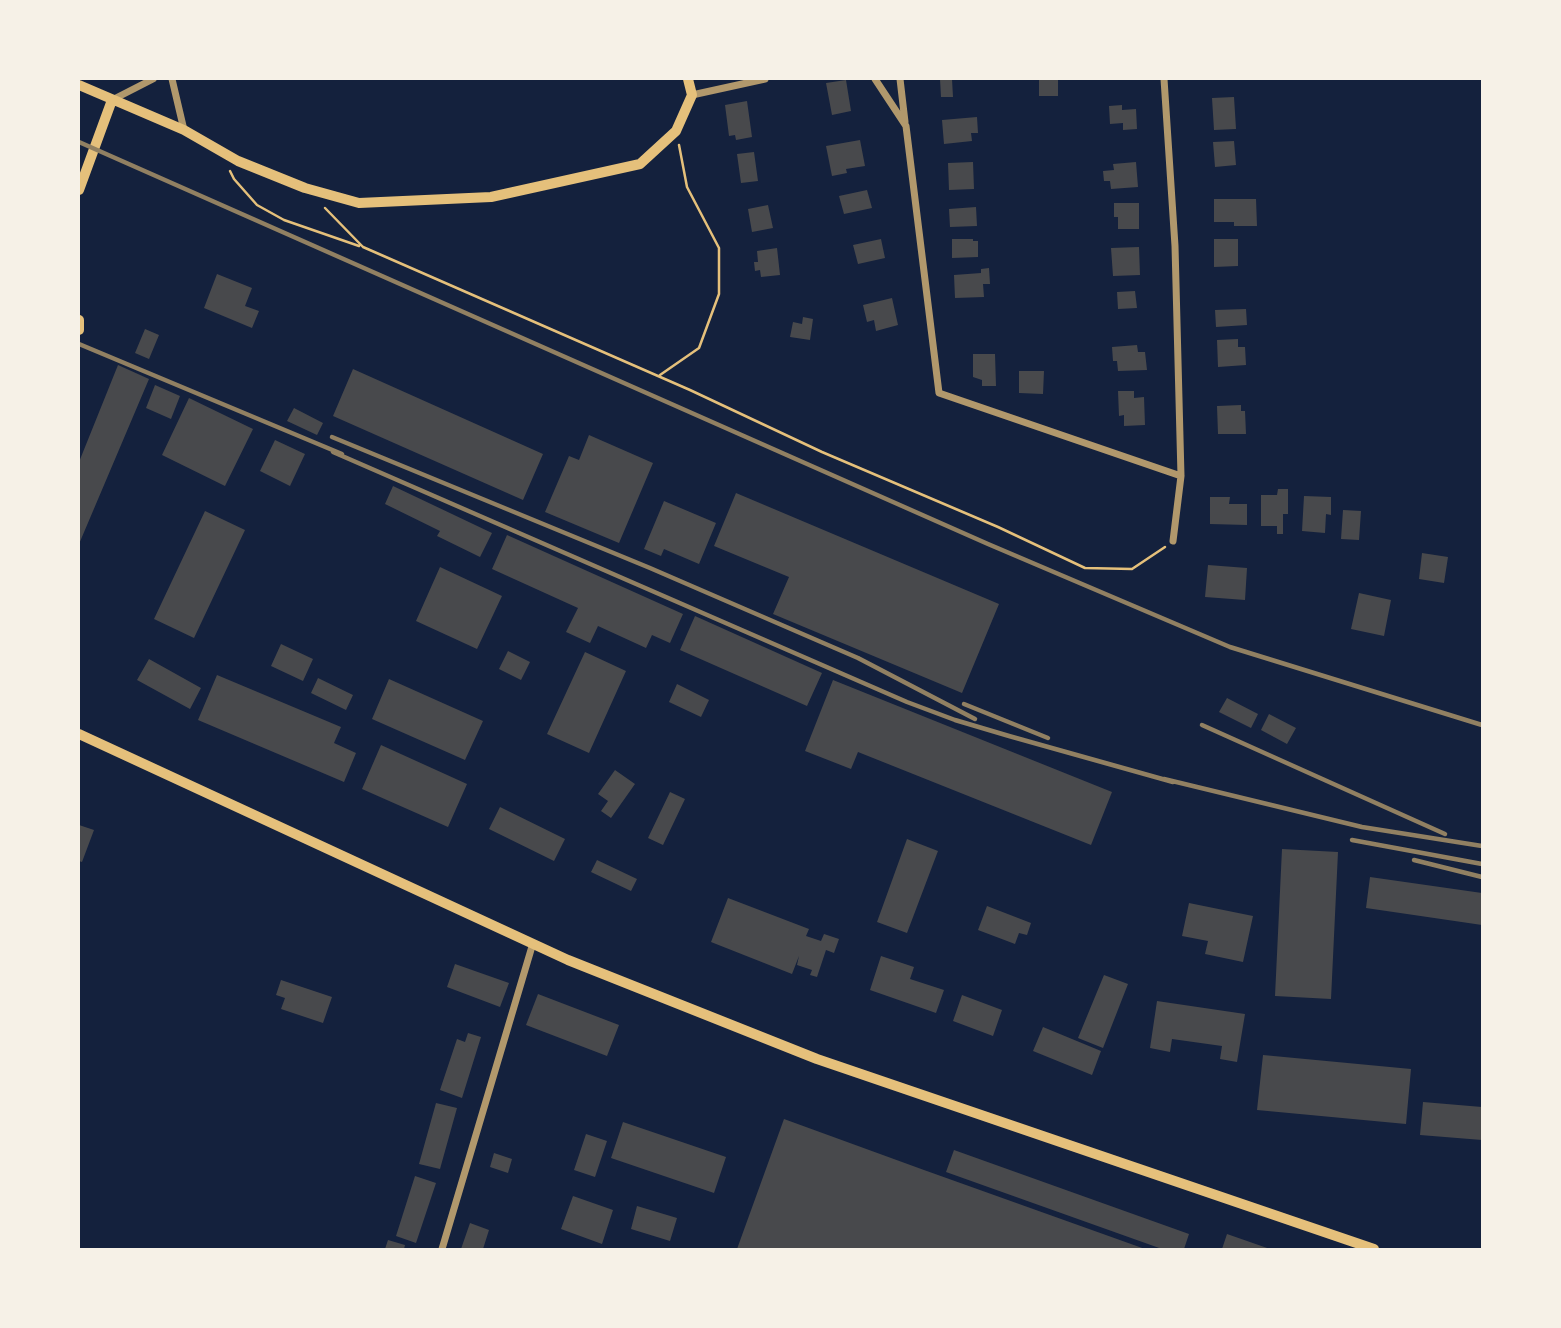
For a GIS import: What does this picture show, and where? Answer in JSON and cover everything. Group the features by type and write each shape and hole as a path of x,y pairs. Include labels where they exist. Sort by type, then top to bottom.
{"main road":[{"path":"79,85 184,130 238,161 304,188 359,203 491,197 640,164 676,131 692,94 688,79"},
{"path":"79,190 112,100"},
{"path":"79,320 79,330"},
{"path":"79,734 533,943 817,1059 1374,1249"}],"street":[{"path":"112,100 153,79"},
{"path":"172,79 184,130"},
{"path":"692,94 765,79"},
{"path":"875,79 906,126"},
{"path":"900,79 939,393 1181,476"},
{"path":"1164,79 1175,246 1181,476 1173,541"},
{"path":"442,1249 533,943"}],"path":[{"path":"658,376 699,348 719,294 719,248 687,187 676,131"},
{"path":"220,151 234,179 257,205 284,220 362,247 658,376 822,452 998,527 1085,569 1132,569 1173,541"},
{"path":"324,207 362,247"}],"building":[{"path":"940,79 952,79 953,97 941,97"},
{"path":"1039,79 1058,79 1058,96 1039,96"},
{"path":"846,80 851,111 832,115 826,83"},
{"path":"1234,97 1236,129 1214,130 1212,98"},
{"path":"747,101 752,137 736,140 735,135 729,136 725,105"},
{"path":"1122,105 1122,110 1136,109 1137,129 1123,130 1123,123 1110,124 1109,106"},
{"path":"977,117 978,133 971,133 972,141 944,144 942,120"},
{"path":"860,140 865,166 846,169 847,173 832,176 826,146"},
{"path":"1234,141 1236,165 1215,167 1213,142"},
{"path":"754,152 758,181 741,183 737,154"},
{"path":"973,162 974,189 949,190 948,163"},
{"path":"1136,162 1138,187 1111,189 1110,181 1104,181 1103,171 1114,170 1113,164"},
{"path":"867,190 872,208 844,214 839,196"},
{"path":"1214,199 1256,199 1257,226 1234,226 1234,222 1214,222"},
{"path":"1114,203 1139,203 1139,229 1118,229 1118,217 1114,217"},
{"path":"768,205 773,228 752,232 748,209"},
{"path":"976,207 977,226 950,227 949,209"},
{"path":"881,239 885,258 858,264 853,245"},
{"path":"952,239 978,241 978,257 952,258"},
{"path":"1214,239 1238,239 1238,266 1214,267"},
{"path":"1139,247 1140,275 1113,276 1111,248"},
{"path":"777,248 780,275 761,277 760,270 755,271 757,251"},
{"path":"989,268 990,284 983,284 984,297 955,298 954,275 981,273 981,269"},
{"path":"217,274 252,288 245,306 259,311 252,328 204,308"},
{"path":"1135,291 1137,308 1118,309 1117,292"},
{"path":"892,298 898,325 876,331 874,320 867,322 863,305"},
{"path":"1246,309 1247,325 1216,327 1215,310"},
{"path":"803,317 813,319 810,340 790,337 793,322 802,324"},
{"path":"145,329 159,335 149,359 135,353"},
{"path":"1238,339 1238,347 1245,347 1246,365 1218,367 1217,340"},
{"path":"1137,345 1138,352 1145,352 1147,370 1118,371 1117,361 1113,361 1112,347"},
{"path":"973,354 995,354 996,386 982,386 982,380 973,377"},
{"path":"118,365 149,379 79,544 79,462"},
{"path":"353,369 543,454 523,500 333,416"},
{"path":"1019,371 1044,371 1043,394 1019,393"},
{"path":"155,385 180,396 171,419 146,408"},
{"path":"1118,391 1134,391 1134,398 1144,397 1145,425 1124,426 1124,415 1119,416"},
{"path":"189,398 253,429 225,486 162,455"},
{"path":"1241,405 1241,411 1245,411 1246,434 1218,434 1217,406"},
{"path":"294,408 323,423 317,435 287,421"},
{"path":"589,435 653,463 619,543 545,512 569,456 579,460"},
{"path":"275,440 305,454 290,486 260,471"},
{"path":"393,486 492,533 480,557 437,536 440,531 385,504"},
{"path":"1278,489 1288,489 1288,514 1283,514 1283,534 1277,534 1277,526 1261,526 1261,495 1277,495"},
{"path":"736,493 999,604 962,693 773,614 789,577 714,546"},
{"path":"1304,496 1331,497 1331,515 1326,514 1325,533 1302,531"},
{"path":"1210,497 1230,497 1229,504 1247,504 1247,525 1210,524"},
{"path":"664,501 716,523 699,564 664,549 661,556 644,549"},
{"path":"1343,510 1361,511 1359,540 1341,539"},
{"path":"205,511 245,530 194,638 154,619"},
{"path":"507,535 683,614 670,643 652,635 646,648 598,626 590,643 566,632 578,608 492,569"},
{"path":"1422,553 1448,557 1444,583 1419,579"},
{"path":"1208,565 1247,568 1245,600 1205,597"},
{"path":"440,567 502,596 477,649 416,621"},
{"path":"1359,593 1391,600 1384,636 1351,629"},
{"path":"695,616 822,673 807,706 680,650"},
{"path":"281,644 313,659 303,681 271,666"},
{"path":"508,651 530,662 521,680 499,669"},
{"path":"585,652 626,671 589,753 547,734"},
{"path":"149,659 201,688 190,709 137,680"},
{"path":"217,675 341,727 334,743 356,753 344,782 198,720"},
{"path":"318,678 353,695 346,710 311,693"},
{"path":"389,679 483,721 465,760 372,719"},
{"path":"833,680 1112,792 1091,845 858,752 851,769 805,751"},
{"path":"677,684 709,700 701,717 669,702"},
{"path":"1227,698 1258,714 1251,728 1219,712"},
{"path":"1269,714 1296,728 1287,744 1261,730"},
{"path":"381,745 467,784 448,827 362,789"},
{"path":"615,770 635,784 611,818 601,811 608,801 598,794"},
{"path":"670,792 685,799 663,845 648,838"},
{"path":"500,807 565,839 554,861 489,829"},
{"path":"79,825 94,830 82,862 79,861"},
{"path":"907,839 938,851 907,933 877,922"},
{"path":"1282,849 1338,852 1331,999 1275,996"},
{"path":"597,860 637,879 631,891 591,872"},
{"path":"1370,877 1482,893 1482,925 1366,908"},
{"path":"728,898 809,929 806,936 821,941 824,934 839,939 834,953 826,950 817,977 810,975 812,970 797,965 799,956 792,974 711,942"},
{"path":"1189,903 1253,916 1243,962 1205,954 1208,941 1182,936"},
{"path":"987,906 1031,923 1027,935 1019,933 1015,944 978,930"},
{"path":"881,956 914,967 910,979 944,990 936,1013 870,990"},
{"path":"455,964 509,983 500,1007 447,987"},
{"path":"1104,975 1128,984 1103,1048 1078,1038"},
{"path":"281,980 332,997 323,1023 281,1009 285,998 276,995"},
{"path":"538,994 619,1025 607,1056 526,1025"},
{"path":"962,995 1002,1010 993,1036 953,1021"},
{"path":"1157,1001 1245,1014 1237,1062 1220,1059 1222,1046 1172,1039 1170,1052 1150,1048"},
{"path":"1043,1027 1101,1051 1092,1075 1033,1051"},
{"path":"468,1033 481,1037 462,1098 440,1090 457,1039 465,1042"},
{"path":"1263,1055 1411,1069 1406,1124 1257,1110"},
{"path":"1423,1102 1482,1107 1482,1140 1420,1135"},
{"path":"436,1103 457,1108 440,1169 419,1164"},
{"path":"784,1119 924,1170 1145,1249 737,1249"},
{"path":"623,1122 726,1157 714,1193 611,1158"},
{"path":"586,1134 607,1141 595,1177 574,1170"},
{"path":"954,1150 1189,1234 1184,1249 1162,1249 946,1172"},
{"path":"494,1153 512,1159 508,1173 490,1167"},
{"path":"415,1176 436,1183 416,1243 396,1236"},
{"path":"573,1196 613,1210 602,1244 561,1229"},
{"path":"637,1206 677,1218 670,1241 631,1229"},
{"path":"470,1223 489,1230 483,1249 461,1249"},
{"path":"1227,1234 1270,1249 1222,1249"},
{"path":"388,1240 405,1245 404,1249 385,1249"}],"railway":[{"path":"79,142 988,544 1230,647 1482,725"},
{"path":"79,344 342,454"},
{"path":"332,437 650,568 858,658 975,719"},
{"path":"333,452 907,702 955,720 1173,782"},
{"path":"964,704 1048,738"},
{"path":"1202,725 1445,834"},
{"path":"1164,779 1362,827 1482,846"},
{"path":"1352,840 1482,864"},
{"path":"1414,860 1482,877"}]}
